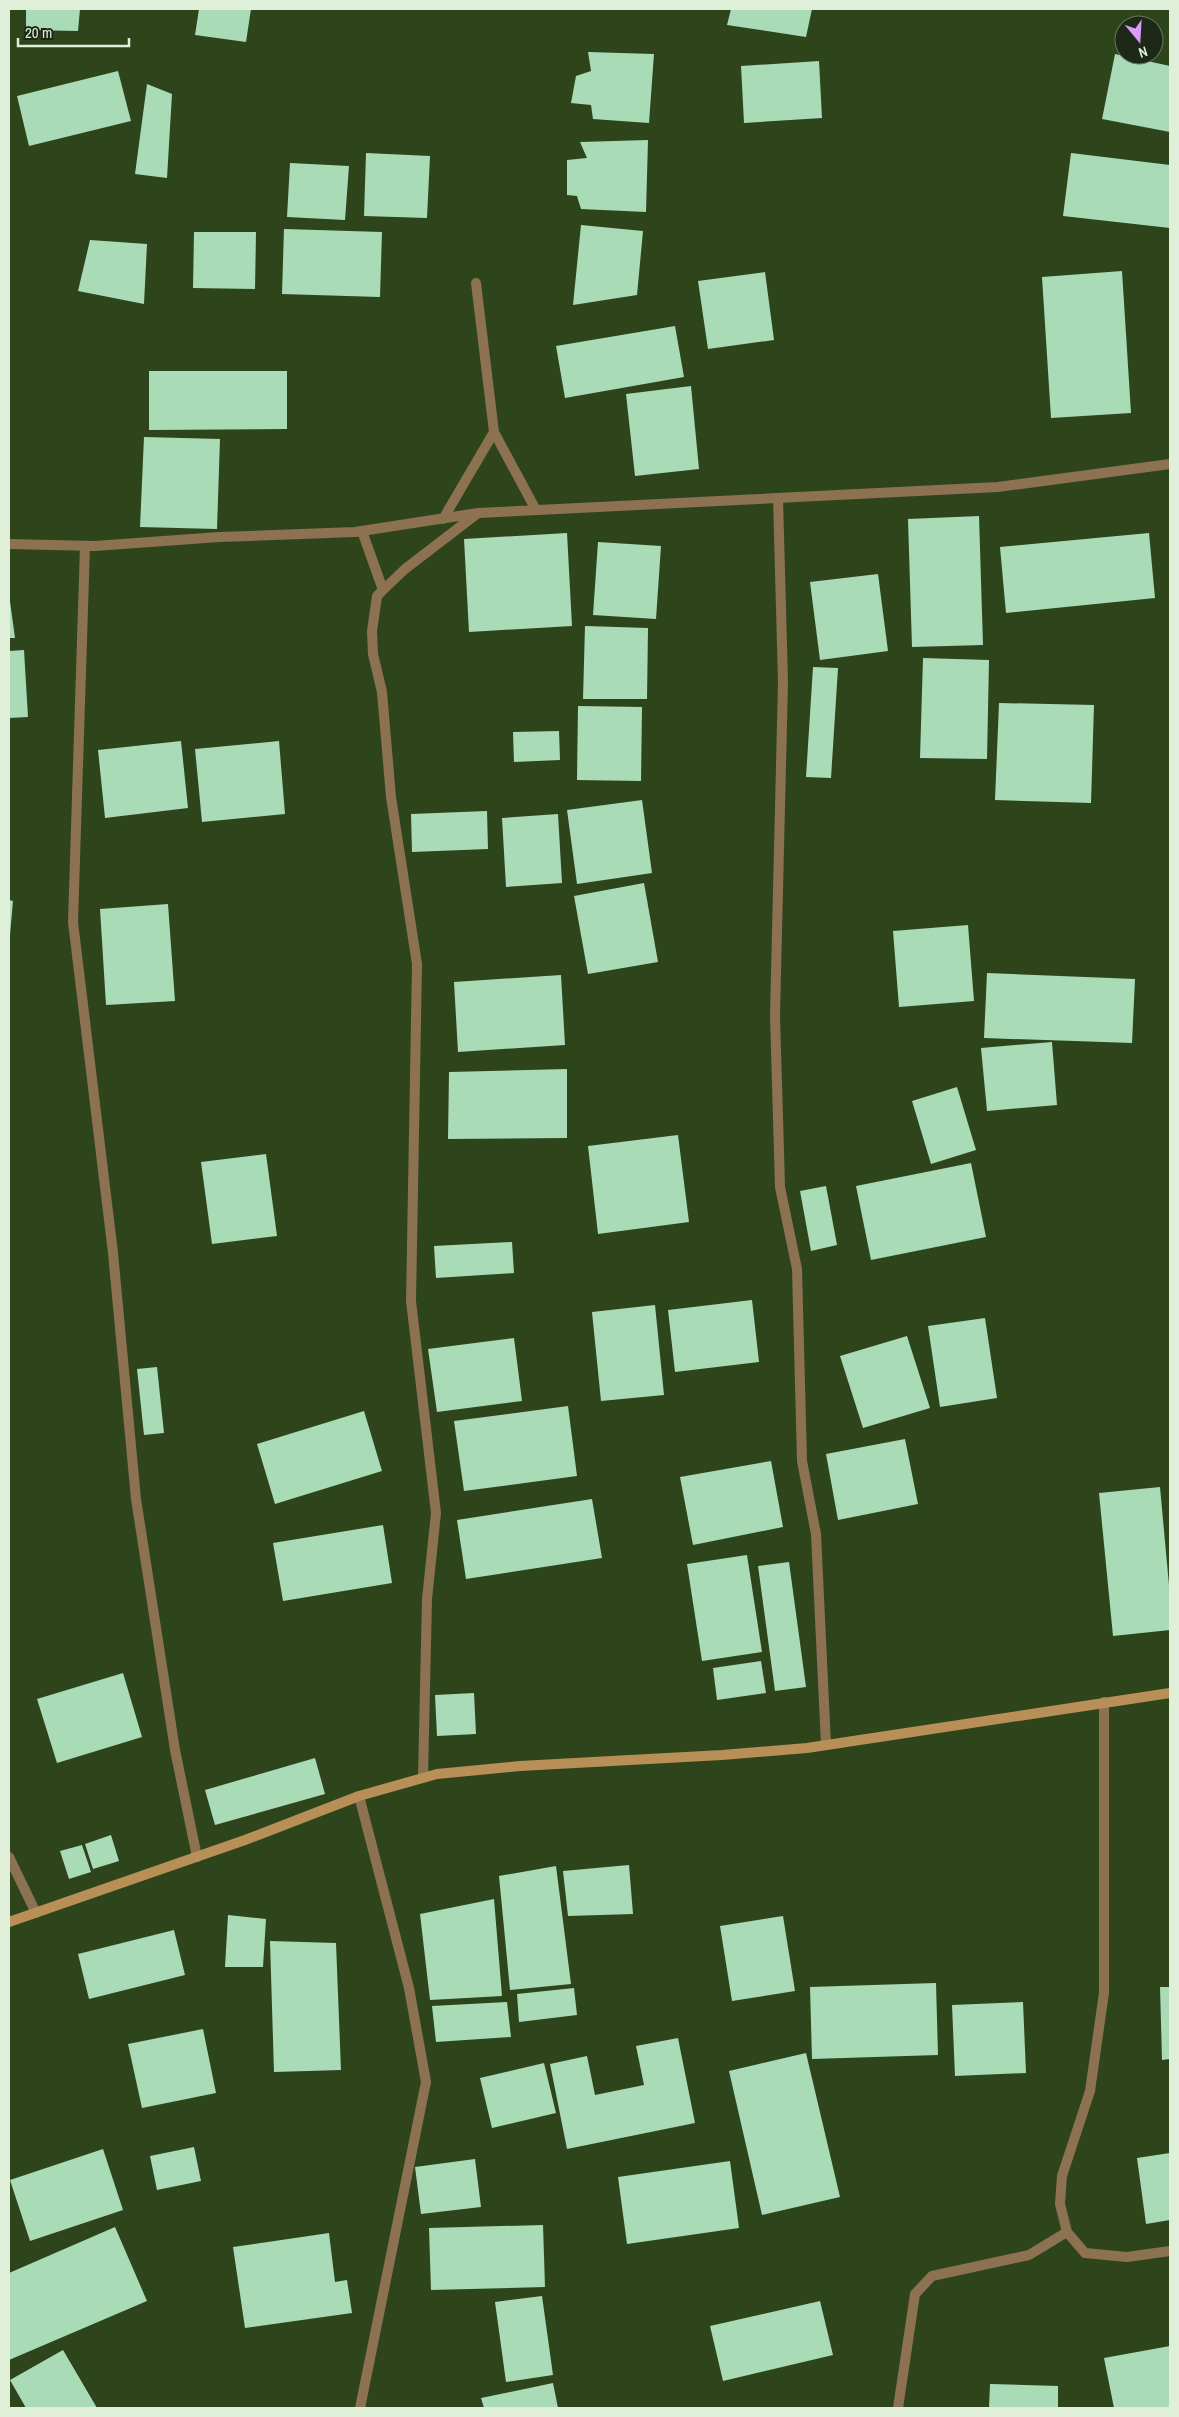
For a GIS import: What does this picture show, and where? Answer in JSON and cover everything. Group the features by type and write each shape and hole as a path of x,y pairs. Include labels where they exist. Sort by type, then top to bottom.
{"street":[{"path":"476,283 494,432 536,510"},
{"path":"443,519 494,432"},
{"path":"9,544 85,546 219,537 362,532 478,513 998,487 1170,464"},
{"path":"778,498 783,682 775,1015 780,1187 797,1269 802,1461 816,1534 826,1745"},
{"path":"423,1777 427,1599 436,1513 411,1301 418,964 391,797 382,692 373,654 372,631 378,596 383,590 405,569 478,513"},
{"path":"362,532 383,590"},
{"path":"85,546 73,922 113,1253 136,1499 175,1750 196,1857"},
{"path":"9,1922 196,1857 359,1796 437,1774 520,1766 722,1756 826,1745 1170,1693"},
{"path":"1104,1702 1104,1994 1090,2091 1062,2176 1060,2204 1067,2232 1085,2253 1127,2257 1170,2251"},
{"path":"359,1796 409,1988 426,2082 360,2408"},
{"path":"9,1857 36,1914"},
{"path":"898,2408 916,2294 932,2276 1028,2255 1067,2232"}],"building":[{"path":"26,9 80,9 78,31 26,30"},
{"path":"199,9 251,9 246,42 195,35"},
{"path":"731,9 812,9 806,37 727,25"},
{"path":"588,52 654,54 649,123 593,119 591,105 571,103 576,76 591,71"},
{"path":"1114,59 1114,65 1170,66 1170,132 1102,119"},
{"path":"819,61 822,118 744,123 741,66"},
{"path":"118,71 131,121 29,146 17,96"},
{"path":"147,84 172,94 167,178 135,174"},
{"path":"648,140 646,212 581,209 577,196 567,195 567,160 587,158 580,142"},
{"path":"366,153 430,156 427,218 364,216"},
{"path":"1071,153 1170,165 1170,228 1063,216"},
{"path":"290,163 349,166 345,220 287,217"},
{"path":"581,225 643,231 637,295 573,305"},
{"path":"284,229 382,232 380,297 282,294"},
{"path":"194,232 256,232 255,289 193,288"},
{"path":"90,240 147,244 144,304 78,291"},
{"path":"1122,271 1131,413 1051,418 1042,277"},
{"path":"765,272 774,340 708,349 698,281"},
{"path":"675,326 684,377 565,398 556,346"},
{"path":"149,371 287,371 287,429 149,430"},
{"path":"691,386 699,469 635,476 626,394"},
{"path":"144,437 220,439 217,529 140,527"},
{"path":"979,516 983,645 912,647 908,519"},
{"path":"567,533 572,626 469,632 464,539"},
{"path":"1149,533 1155,598 1006,613 1000,547"},
{"path":"598,542 661,546 656,619 593,615"},
{"path":"878,574 888,651 820,660 810,582"},
{"path":"9,594 15,638 9,638"},
{"path":"585,626 648,628 647,699 583,699"},
{"path":"24,650 28,717 9,718 9,651"},
{"path":"923,658 989,660 987,759 920,758"},
{"path":"813,667 838,668 831,778 806,777"},
{"path":"999,703 1094,705 1091,803 995,800"},
{"path":"578,706 642,707 641,781 577,780"},
{"path":"559,731 560,760 514,762 513,732"},
{"path":"181,741 188,808 105,818 98,750"},
{"path":"279,741 285,814 202,822 195,749"},
{"path":"642,800 652,873 577,884 567,810"},
{"path":"487,811 488,849 412,852 411,814"},
{"path":"558,814 562,883 506,887 502,818"},
{"path":"644,883 658,962 588,974 574,896"},
{"path":"9,900 13,901 10,935 9,935"},
{"path":"168,904 175,1001 106,1005 100,909"},
{"path":"968,925 974,1001 899,1007 893,931"},
{"path":"987,973 1135,979 1132,1043 984,1038"},
{"path":"561,975 565,1045 458,1052 454,982"},
{"path":"1052,1042 1057,1105 987,1111 981,1048"},
{"path":"567,1069 567,1138 448,1139 449,1072"},
{"path":"957,1087 976,1150 931,1164 912,1101"},
{"path":"678,1135 689,1222 598,1234 588,1146"},
{"path":"266,1154 277,1236 212,1244 201,1162"},
{"path":"971,1163 986,1237 871,1260 856,1186"},
{"path":"826,1186 837,1245 811,1251 800,1191"},
{"path":"512,1242 514,1273 436,1278 434,1246"},
{"path":"752,1300 759,1362 675,1372 668,1310"},
{"path":"655,1305 664,1395 601,1401 592,1312"},
{"path":"985,1318 997,1398 940,1407 928,1326"},
{"path":"907,1336 930,1408 863,1428 840,1356"},
{"path":"514,1338 522,1401 437,1412 428,1349"},
{"path":"157,1367 164,1433 144,1435 137,1369"},
{"path":"568,1406 577,1476 464,1491 454,1421"},
{"path":"364,1411 382,1471 275,1504 257,1444"},
{"path":"905,1439 918,1504 838,1520 826,1454"},
{"path":"771,1461 783,1527 693,1545 680,1477"},
{"path":"1160,1487 1170,1596 1170,1630 1113,1636 1099,1493"},
{"path":"592,1499 602,1558 466,1579 457,1520"},
{"path":"383,1525 392,1583 283,1601 273,1543"},
{"path":"747,1555 762,1652 702,1661 687,1564"},
{"path":"789,1562 806,1687 775,1691 758,1566"},
{"path":"761,1661 766,1693 717,1700 713,1668"},
{"path":"123,1673 142,1737 57,1763 37,1699"},
{"path":"474,1693 476,1734 437,1736 435,1695"},
{"path":"315,1758 325,1794 215,1825 205,1790"},
{"path":"111,1835 119,1861 93,1869 85,1844"},
{"path":"82,1845 91,1872 69,1879 60,1851"},
{"path":"629,1865 633,1914 568,1916 563,1871"},
{"path":"556,1866 571,1984 510,1990 499,1876"},
{"path":"494,1899 502,1996 430,2000 420,1914"},
{"path":"228,1915 266,1919 263,1967 225,1967"},
{"path":"783,1916 795,1991 732,2001 720,1926"},
{"path":"174,1930 185,1975 89,1999 78,1954"},
{"path":"270,1941 336,1943 341,2070 274,2072"},
{"path":"936,1983 938,2055 812,2059 810,1987"},
{"path":"1160,1987 1170,1987 1170,2059 1162,2060"},
{"path":"574,1988 577,2015 519,2022 517,1994"},
{"path":"507,2002 511,2037 436,2042 432,2006"},
{"path":"1023,2002 1026,2073 955,2076 952,2005"},
{"path":"203,2029 216,2093 142,2108 128,2044"},
{"path":"678,2038 695,2123 567,2149 550,2064 587,2056 595,2095 644,2085 636,2046"},
{"path":"806,2053 840,2197 762,2215 729,2071"},
{"path":"544,2063 556,2113 492,2128 480,2078"},
{"path":"194,2147 201,2181 157,2190 150,2156"},
{"path":"103,2149 123,2210 30,2241 10,2180"},
{"path":"1170,2153 1170,2220 1146,2224 1137,2158"},
{"path":"475,2159 481,2207 421,2214 415,2167"},
{"path":"730,2161 739,2228 627,2244 618,2177"},
{"path":"543,2225 545,2287 431,2290 429,2228"},
{"path":"115,2227 147,2301 9,2360 9,2273"},
{"path":"329,2233 335,2282 347,2280 352,2313 245,2328 233,2247"},
{"path":"542,2296 553,2375 506,2382 495,2302"},
{"path":"820,2301 833,2355 723,2381 710,2326"},
{"path":"1170,2346 1170,2408 1114,2408 1104,2358"},
{"path":"63,2350 97,2408 26,2408 10,2380"},
{"path":"553,2383 558,2408 484,2408 481,2398"},
{"path":"990,2384 1058,2386 1058,2408 989,2408"}]}
